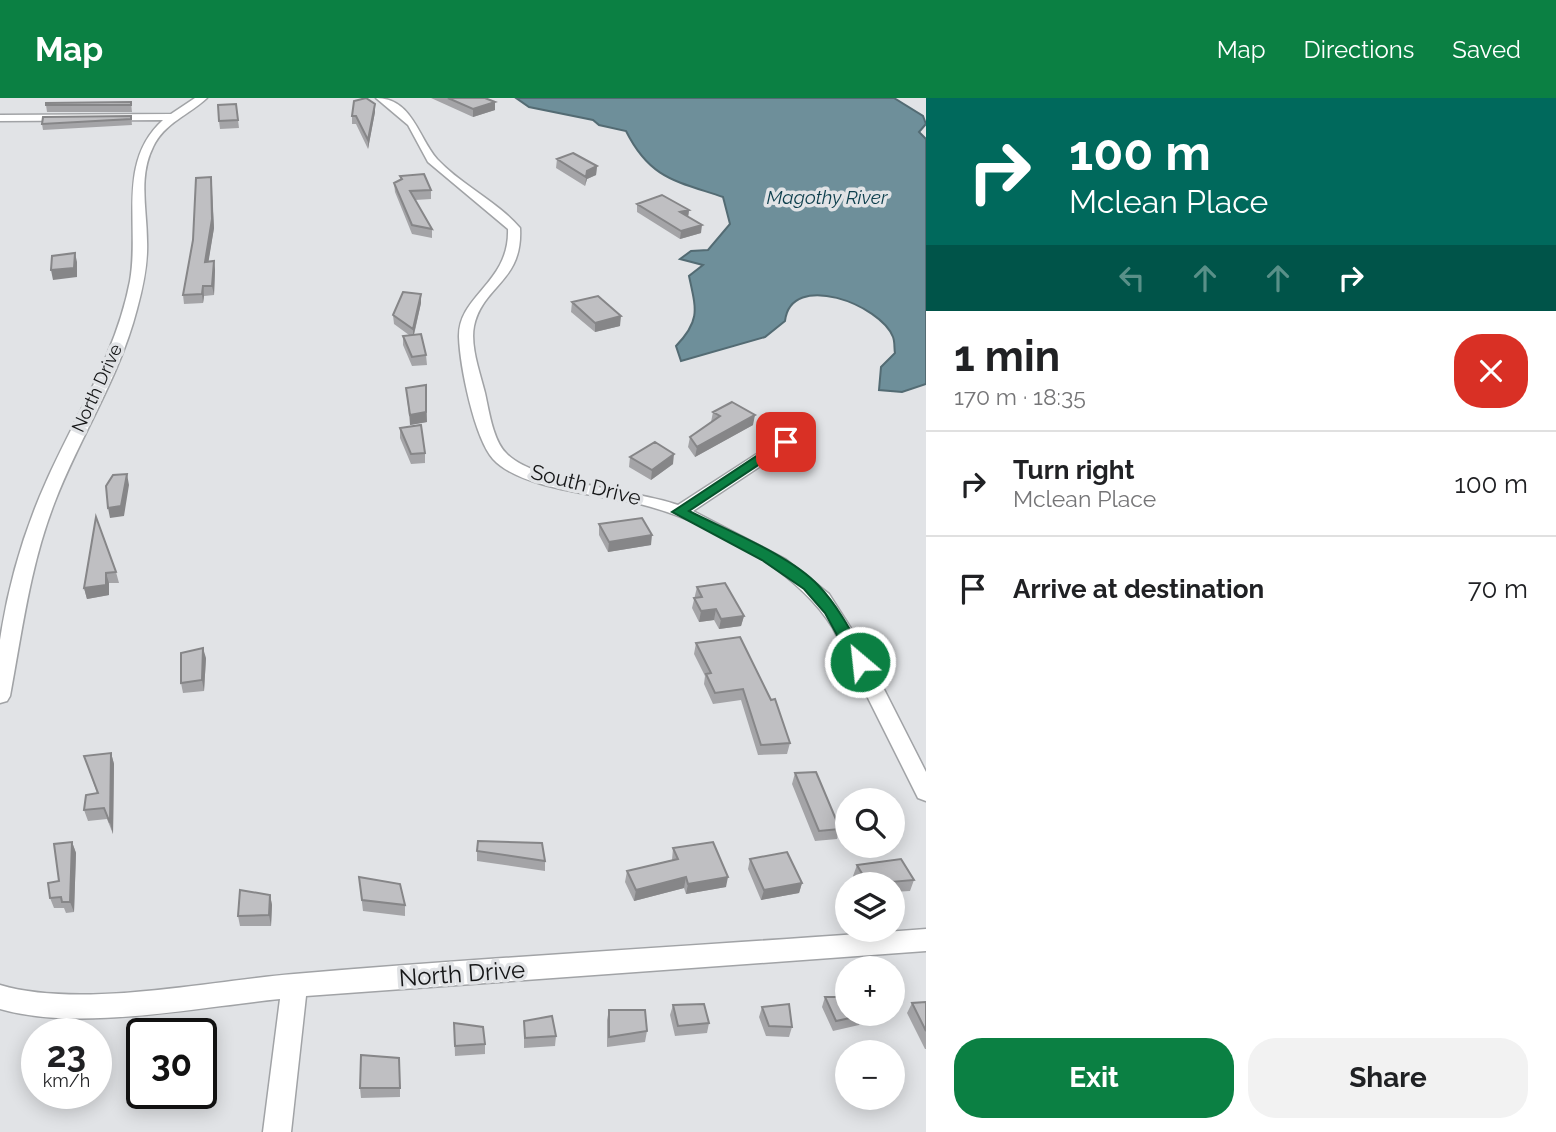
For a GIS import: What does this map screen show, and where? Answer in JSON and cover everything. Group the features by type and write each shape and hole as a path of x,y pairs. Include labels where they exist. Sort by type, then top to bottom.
{"street":[{"name":"North Drive","path":"0,696 15,614 43,508 61,464 109,371 129,314 141,244 137,185 139,165 150,142 174,117 202,98"},
{"name":"South Drive","path":"381,98 412,123 432,160 514,228 513,254 473,314 466,332 469,361 493,447 501,458 536,474 615,492 679,512 767,556 810,585 847,637 926,792"},
{"path":"0,118 174,117"},
{"path":"679,512 786,442"},
{"name":"North Drive","path":"0,998 8,1002 53,1008 295,985 926,940"},
{"path":"277,1132 295,985"}],"water":[{"name":"Magothy River","path":"516,98 894,98 923,116 926,124 919,132 926,139 926,384 902,392 879,390 881,367 895,353 893,337 885,325 855,304 819,295 803,297 791,306 785,321 765,337 681,361 676,346 690,329 695,306 689,276 703,265 680,259 691,251 708,250 730,224 723,197 678,182 655,169 635,147 626,131 599,125 593,120 529,107"}],"building":[{"path":"366,98 375,104 368,140 356,116 352,116 354,101"},
{"path":"448,98 485,98 495,102 473,109"},
{"path":"131,102 131,105 46,105 46,103"},
{"path":"236,104 238,120 219,121 218,105"},
{"path":"131,116 131,119 42,124 43,117"},
{"path":"573,153 597,166 587,171 586,177 557,159"},
{"path":"424,174 431,190 410,191 432,229 412,225 394,183 402,179 400,176"},
{"path":"211,177 212,219 205,262 214,261 212,286 203,286 202,294 183,295 193,240 196,178"},
{"path":"662,195 689,210 680,212 702,225 681,231 637,204"},
{"path":"75,253 74,268 51,270 52,256"},
{"path":"403,292 421,294 413,329 393,315"},
{"path":"598,296 621,316 595,323 572,302"},
{"path":"421,334 426,355 412,357 403,336"},
{"path":"426,385 426,412 410,415 406,388"},
{"path":"732,402 755,415 697,447 690,437 720,416 713,412"},
{"path":"421,425 425,453 411,454 400,428"},
{"path":"655,442 674,454 652,470 630,457"},
{"path":"127,474 121,506 108,508 106,486 113,475"},
{"path":"96,517 116,572 106,573 106,585 84,588"},
{"path":"642,518 652,535 609,542 599,524"},
{"path":"725,583 744,616 721,619 716,609 701,611 694,598 702,597 697,587"},
{"path":"740,637 771,700 775,699 790,743 761,745 743,689 715,693 706,674 711,673 696,643"},
{"path":"203,648 202,680 181,683 181,653"},
{"path":"111,753 110,823 104,808 84,810 86,795 98,793 84,756"},
{"path":"816,772 835,817 835,829 819,831 795,773"},
{"path":"478,841 542,843 545,861 477,851"},
{"path":"72,842 70,902 62,902 61,897 50,898 48,883 59,881 54,844"},
{"path":"713,842 728,877 688,884 686,877 636,890 627,871 678,859 673,848"},
{"path":"787,852 802,883 764,890 750,859"},
{"path":"901,859 914,880 905,881 905,872 861,872 857,865"},
{"path":"359,877 400,884 405,905 362,900"},
{"path":"240,890 270,895 269,915 238,916"},
{"path":"825,997 835,997 835,1019"},
{"path":"926,1002 926,1031 912,1003"},
{"path":"704,1004 709,1023 678,1026 673,1005"},
{"path":"789,1004 792,1027 769,1026 762,1007"},
{"path":"609,1010 645,1010 647,1031 609,1037"},
{"path":"552,1016 556,1036 525,1038 524,1021"},
{"path":"454,1023 483,1027 485,1044 455,1046"},
{"path":"361,1055 399,1058 400,1088 360,1088"}],"route":[{"path":"786,442 679,512 767,556 810,585 831,610 860,662"}]}
